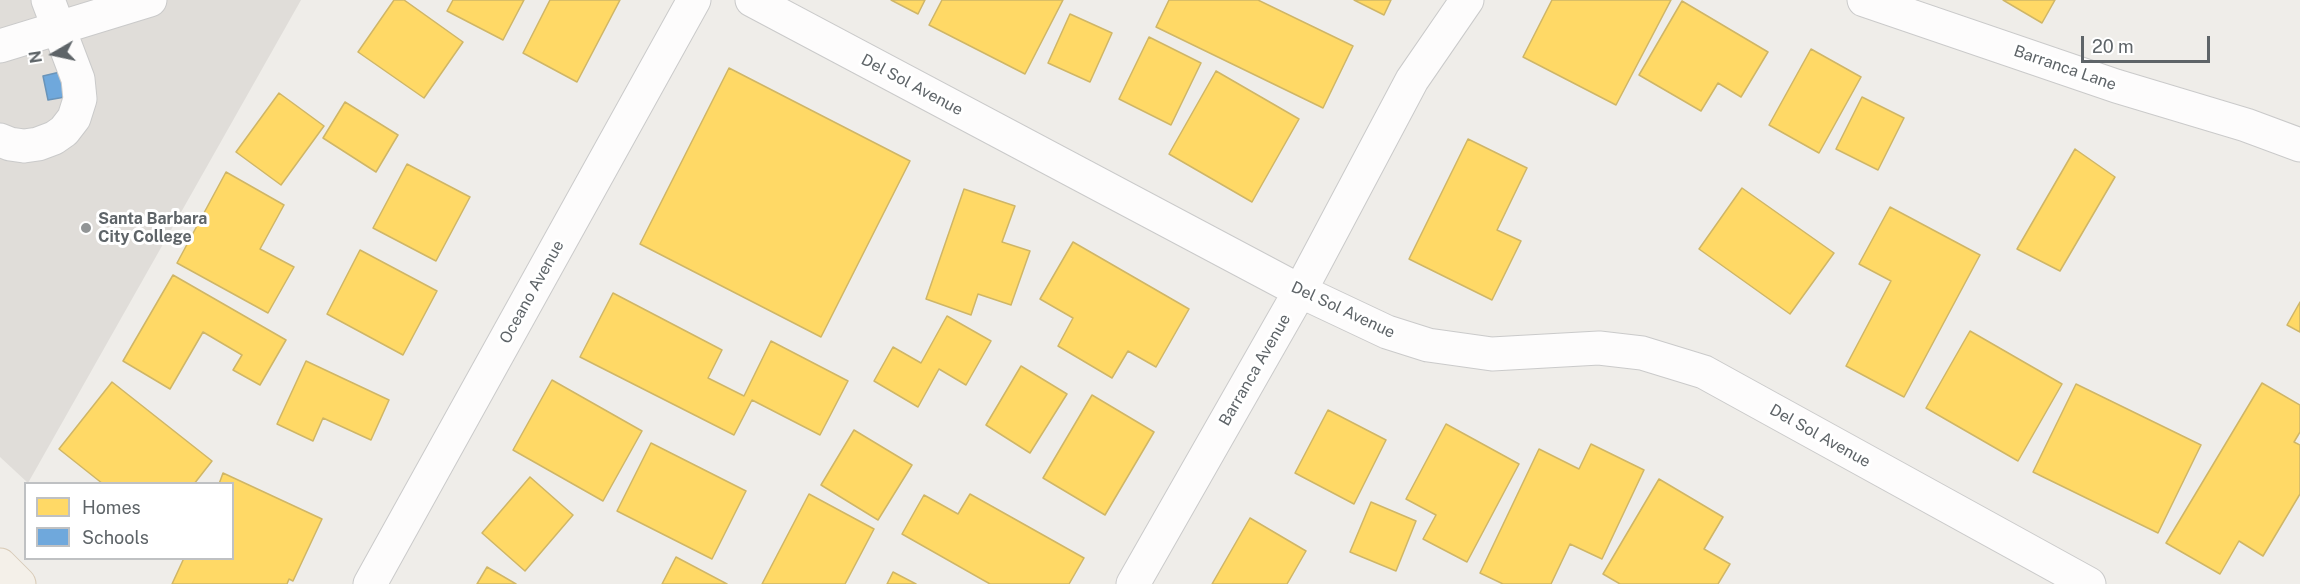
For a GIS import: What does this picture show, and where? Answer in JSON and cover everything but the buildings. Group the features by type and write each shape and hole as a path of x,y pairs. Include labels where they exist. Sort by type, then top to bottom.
{"main road":[{"path":"0,565 19,584"}],"street":[{"path":"0,46 53,14 150,0"},
{"name":"Oceano Avenue","path":"370,584 694,0"},
{"name":"Del Sol Avenue","path":"752,0 1300,291 1387,333 1428,345 1492,354 1599,348 1642,353 1704,372 2089,584"},
{"name":"Barranca Avenue","path":"1133,584 1300,291 1412,80 1467,0"},
{"name":"Barranca Lane","path":"1864,0 2116,86 2246,125 2300,145"},
{"path":"0,140 24,146 38,144 64,131 74,118 80,99 78,79 53,14"}],"shaded area":[{"name":"Santa Barbara City College","path":"0,0 301,0 29,482 0,457"}],"place":[{"name":"Santa Barbara City College","path":"86,228"}]}
